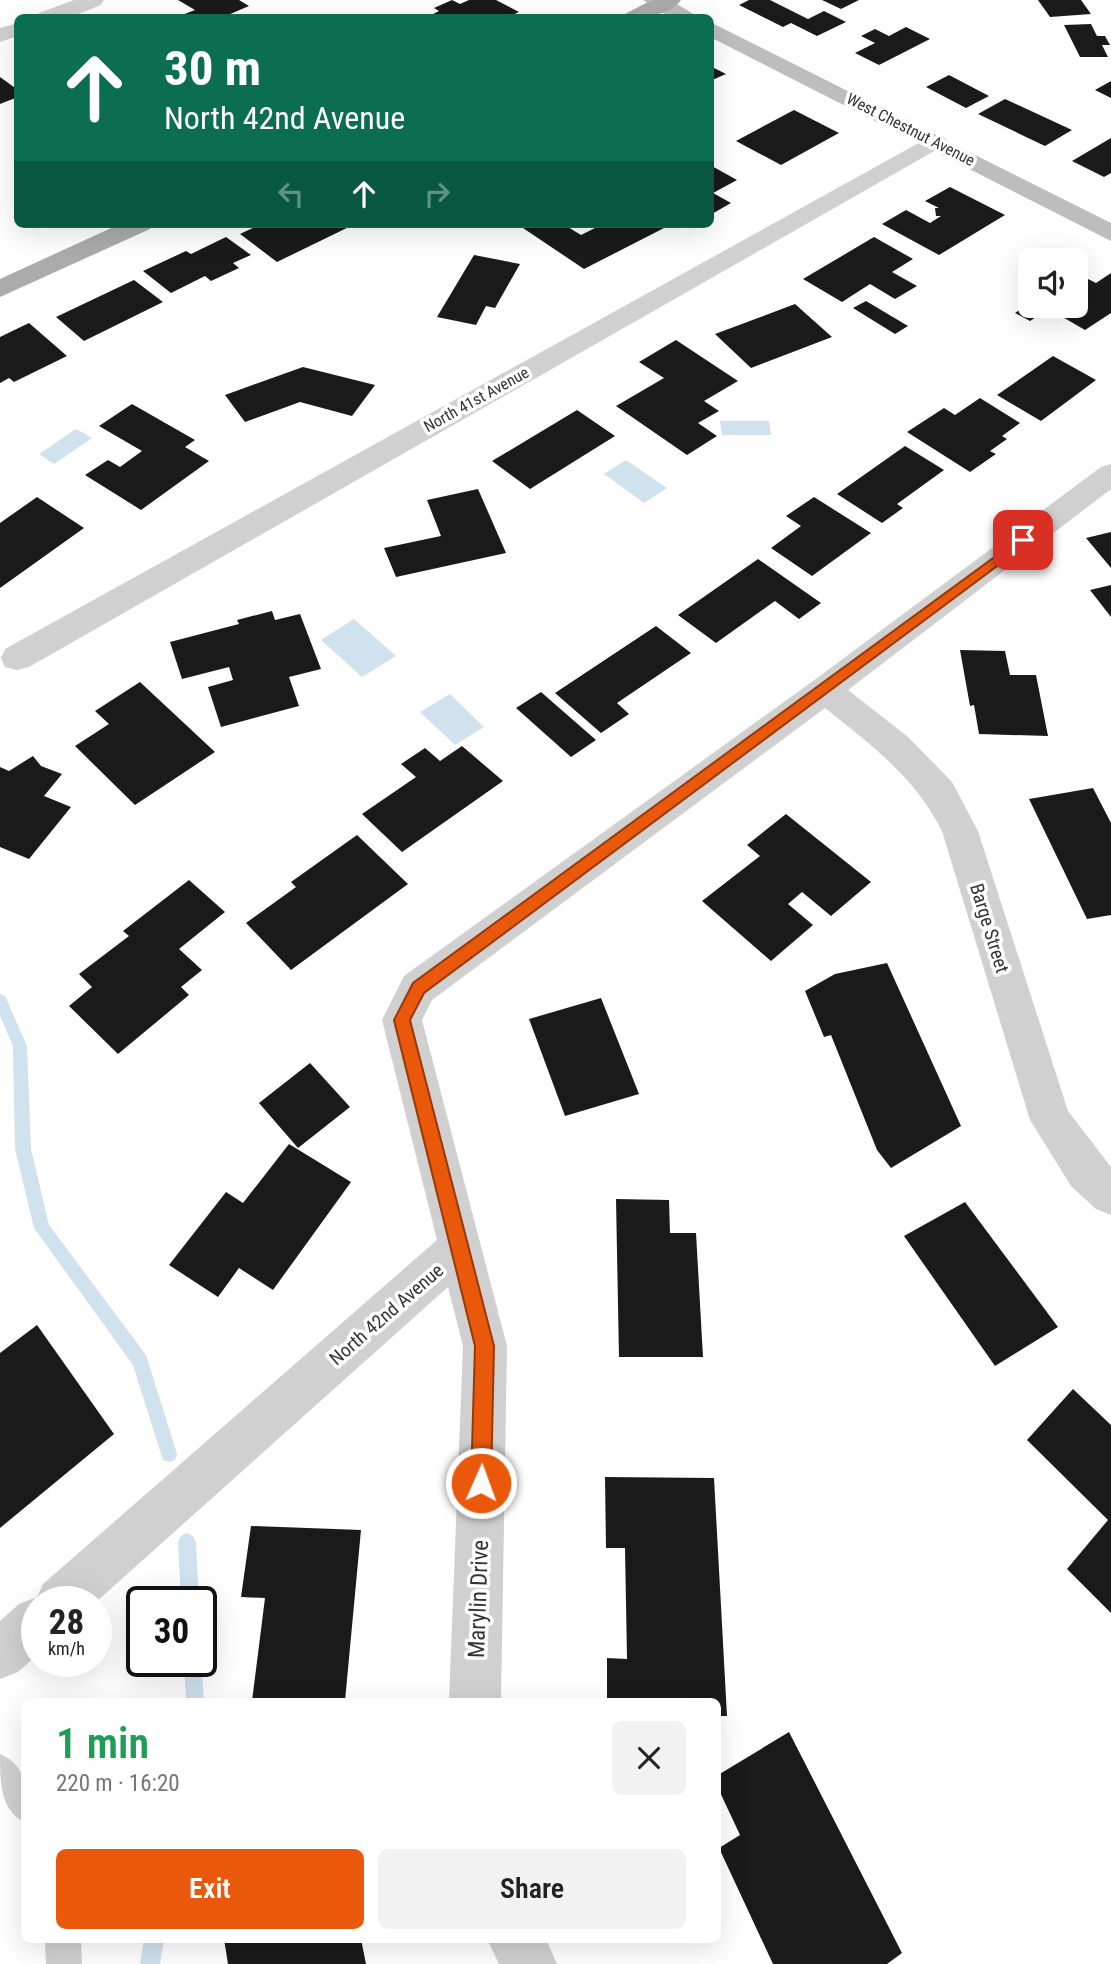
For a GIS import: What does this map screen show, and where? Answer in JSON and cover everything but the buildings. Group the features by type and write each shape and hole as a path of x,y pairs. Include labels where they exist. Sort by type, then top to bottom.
{"main road":[{"path":"636,14 662,1"},
{"path":"0,289 132,228"}],"street":[{"path":"57,14 93,0"},
{"path":"662,1 683,14"},
{"name":"West Chestnut Avenue","path":"714,30 1110,231"},
{"name":"North 41st Avenue","path":"16,658 935,141"},
{"name":"North 42nd Avenue","path":"77,1586 459,1249 402,1020 418,988 825,690 1111,474"},
{"name":"Barge Street","path":"825,690 896,746 940,792 960,831 1050,1120 1086,1172 1111,1195"},
{"name":"Marylin Drive","path":"459,1249 485,1346 475,1698"},
{"path":"0,1654 21,1636"},
{"path":"517,1943 529,1964"}],"lane":[{"path":"0,1771 21,1800"},
{"path":"63,1943 64,1964"}],"water":[{"path":"720,421 769,421 771,435 722,435"},
{"path":"76,429 92,438 54,464 39,454"},
{"path":"626,460 667,488 644,503 604,474"},
{"path":"354,619 396,656 362,677 321,640"},
{"path":"450,694 484,727 455,745 420,712"}],"waterway":[{"path":"0,1000 20,1046 23,1149 42,1228 140,1361 169,1454"},
{"path":"187,1542 189,1586"},
{"path":"194,1677 195,1698"},
{"path":"150,1964 153,1943"}],"route":[{"path":"481,1483 485,1346 402,1020 418,988 825,690 1023,540"}]}
